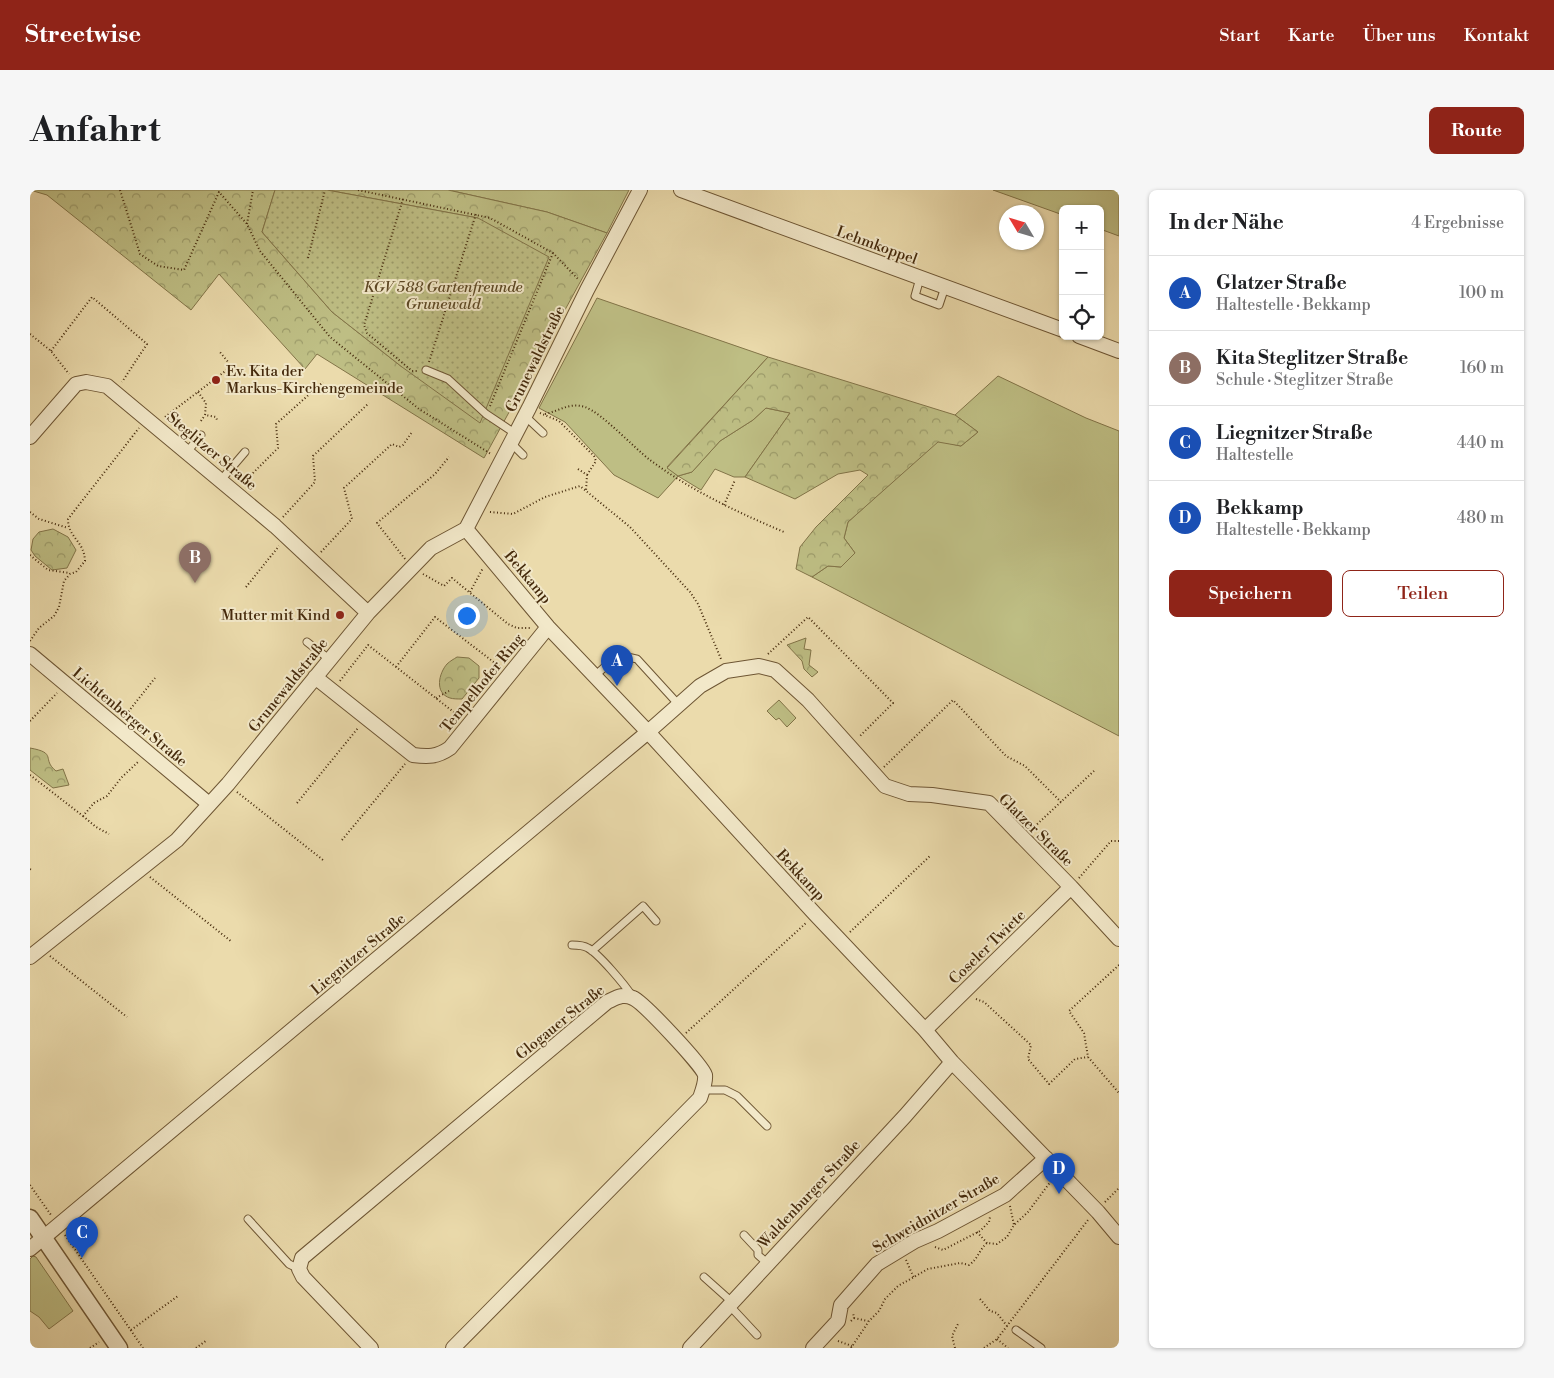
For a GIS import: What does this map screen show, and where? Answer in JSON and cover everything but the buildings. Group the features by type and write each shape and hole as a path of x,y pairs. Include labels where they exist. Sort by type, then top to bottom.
{"street":[{"name":"Grunewaldstraße","path":"35,953 177,840 228,784 368,612 431,548 466,529 640,190"},
{"name":"Lehmkoppel","path":"680,190 1059,329"},
{"path":"1090,340 1119,351"},
{"name":"Steglitzer Straße","path":"76,384 86,382 108,386 275,526 368,612"},
{"path":"30,437 76,384"},
{"name":"Bekkamp","path":"466,529 548,627 925,1030 952,1062 1046,1158 1054,1176 1097,1211 1119,1237"},
{"name":"Tempelhofer Ring","path":"413,755 428,758 441,754 450,748 548,627"},
{"name":"Lichtenberger Straße","path":"30,654 209,804"},
{"path":"648,732 700,686 726,671 759,666"},
{"name":"Glatzer Straße","path":"759,666 775,670 808,700 885,786 909,794 932,795 989,803 1072,887 1119,940"},
{"path":"315,677 413,755"},
{"name":"Liegnitzer Straße","path":"30,1249 648,732"},
{"name":"Coseler Twiete","path":"925,1030 1072,887"},
{"name":"Glogauer Straße","path":"298,1269 302,1258 607,1002 620,996 633,998"},
{"path":"453,1348 700,1098 705,1076 699,1064 645,1007 633,998"},
{"name":"Waldenburger Straße","path":"690,1348 905,1116 952,1062"},
{"name":"Schweidnitzer Straße","path":"813,1348 838,1321 841,1305 878,1264 915,1241 938,1231 1005,1195 1046,1158"},
{"path":"30,1218 120,1348"},
{"path":"298,1269 303,1277 371,1348"}],"lane":[{"path":"426,370 448,379 513,438 523,455"},
{"path":"525,416 543,434"},
{"path":"187,452 200,435"},
{"path":"221,480 245,452"},
{"path":"307,642 330,659"},
{"path":"595,676 616,657 627,656 637,659 680,705"},
{"path":"592,951 642,906 656,921"},
{"path":"572,945 586,946 592,951 626,987 633,998"},
{"path":"703,1090 725,1090 737,1096 767,1126"},
{"path":"248,1219 290,1264 298,1269"},
{"path":"744,1235 758,1250 758,1255 767,1263"},
{"path":"704,1277 731,1303 756,1335"},
{"path":"1016,1330 1041,1348"}],"path":[{"path":"120,190 140,254 158,266 184,270 219,192 248,224 260,251 330,337 374,375 419,409 501,461"},
{"path":"248,224 254,190"},
{"path":"308,258 325,190"},
{"path":"358,190 403,198 490,218 554,253 587,290"},
{"path":"403,198 364,325 367,334 412,371 426,370 476,214"},
{"path":"486,414 554,253"},
{"path":"51,351 92,297 147,344 115,392"},
{"path":"30,334 51,351 76,384"},
{"path":"30,555 48,570 70,574 76,572 85,560 84,550 68,528 68,519 77,506 151,422 198,392 228,369 229,363 219,351"},
{"path":"235,492 278,448 276,424 323,382"},
{"path":"198,392 206,403 201,421"},
{"path":"275,526 316,482 313,456 369,403"},
{"path":"586,491 587,475 596,461 594,456 559,421 545,414 571,404 586,408 663,469 699,492 784,532"},
{"path":"204,415 216,417 217,420"},
{"path":"312,561 352,519 344,488 392,444 399,447 403,445 412,432"},
{"path":"578,469 587,475"},
{"path":"724,505 735,480"},
{"path":"475,512 513,514 545,497 580,486 630,527 690,592 698,604 726,671"},
{"path":"30,512 39,519 68,528"},
{"path":"246,587 286,536"},
{"path":"470,592 490,557"},
{"path":"30,641 38,628 54,616 59,607 64,581 70,574"},
{"path":"396,667 435,617 510,675"},
{"path":"759,666 769,654 808,618 893,703 850,746"},
{"path":"333,691 368,645 470,725"},
{"path":"116,726 155,678"},
{"path":"30,721 66,684"},
{"path":"435,698 449,691"},
{"path":"876,775 953,700 1006,756 1025,766 1060,802"},
{"path":"297,803 366,718"},
{"path":"83,816 94,803 107,796 146,752"},
{"path":"342,840 413,755"},
{"path":"1023,838 1095,770"},
{"path":"30,775 96,828 109,834"},
{"path":"228,784 323,860"},
{"path":"1072,887 1111,841 1119,841"},
{"path":"840,941 931,855"},
{"path":"139,869 232,942"},
{"path":"677,1041 815,914"},
{"path":"35,953 127,1017"},
{"path":"1119,965 1069,1011 1084,1034 1088,1057 1119,1093"},
{"path":"962,994 984,1002 1031,1045 1028,1059 1049,1084 1075,1059 1088,1057"},
{"path":"1044,1177 1054,1176"},
{"path":"977,1232 987,1243 997,1244 1007,1237 1014,1225 1028,1212 1054,1176"},
{"path":"30,1185 143,1348"},
{"path":"984,1348 997,1339 1105,1201 1119,1188"},
{"path":"1009,1202 1014,1225"},
{"path":"928,1245 943,1250 977,1232 990,1222 990,1213"},
{"path":"839,1336 835,1340 852,1347 885,1299 898,1286 928,1269 960,1263 969,1265 975,1261 981,1248 987,1243"},
{"path":"904,1255 914,1278"},
{"path":"131,1330 178,1296"},
{"path":"980,1299 990,1311 997,1313 1007,1326"},
{"path":"853,1311 854,1318"},
{"path":"854,1318 869,1321"},
{"path":"848,1324 854,1318"},
{"path":"955,1348 952,1336 959,1322"},
{"path":"997,1339 1008,1348"},
{"path":"196,1348 208,1340"}],"green space":[{"path":"30,190 275,190 262,232 332,312 402,367 478,218 327,190 448,190 547,212 607,233 484,458 317,354 305,369 219,274 191,310 47,195"},
{"name":"KGV 588 Gartenfreunde Grunewald","path":"275,190 327,190 478,218 549,257 480,423 402,367 332,312 262,232"},
{"path":"448,190 629,190 607,233 547,212"},
{"path":"993,190 1119,190 1119,236 1104,230 1104,205 1059,205 1059,214 1044,208 1044,205 1035,205"},
{"path":"597,298 768,357 667,467 678,476 658,498 614,475 565,422 539,408"},
{"path":"768,357 955,415 978,432 961,446 938,442 848,522 844,538 855,553 841,567 828,566 812,577 796,569 800,547 816,527 868,475 860,470 838,474 795,499 745,477 790,413 766,408 753,420 720,441 692,472 678,476 667,468"},
{"path":"998,376 1086,418 1119,431 1119,736 812,577 828,566 841,567 855,553 844,538 848,522 938,441 961,446 978,432 955,415"},
{"path":"766,408 790,413 745,477 734,477 715,469 701,490 678,476 692,472 720,441 753,420"},
{"path":"53,529 68,537 76,550 67,568 52,570 35,556 31,550 33,539 39,532"},
{"path":"806,638 804,649 811,650 809,665 818,672 812,677 804,669 802,661 787,645"},
{"path":"457,657 469,658 479,666 479,678 462,699 451,698 445,695 439,682 444,668"},
{"path":"779,700 796,718 787,727 779,718 776,720 767,711"},
{"path":"30,748 47,754 52,767 56,771 63,769 69,785 53,788 30,770"},
{"path":"33,1256 36,1257 73,1311 49,1329 39,1317 30,1311 30,1259"}],"place":[{"name":"Ev. Kita der Markus-Kirchengemeinde","path":"216,380"},
{"name":"Kita Steglitzer Straße","path":"195,583"},
{"name":"Mutter mit Kind","path":"340,615"},
{"name":"Glatzer Straße","path":"617,686"},
{"name":"Bekkamp","path":"1059,1194"},
{"name":"Liegnitzer Straße","path":"82,1258"}]}
